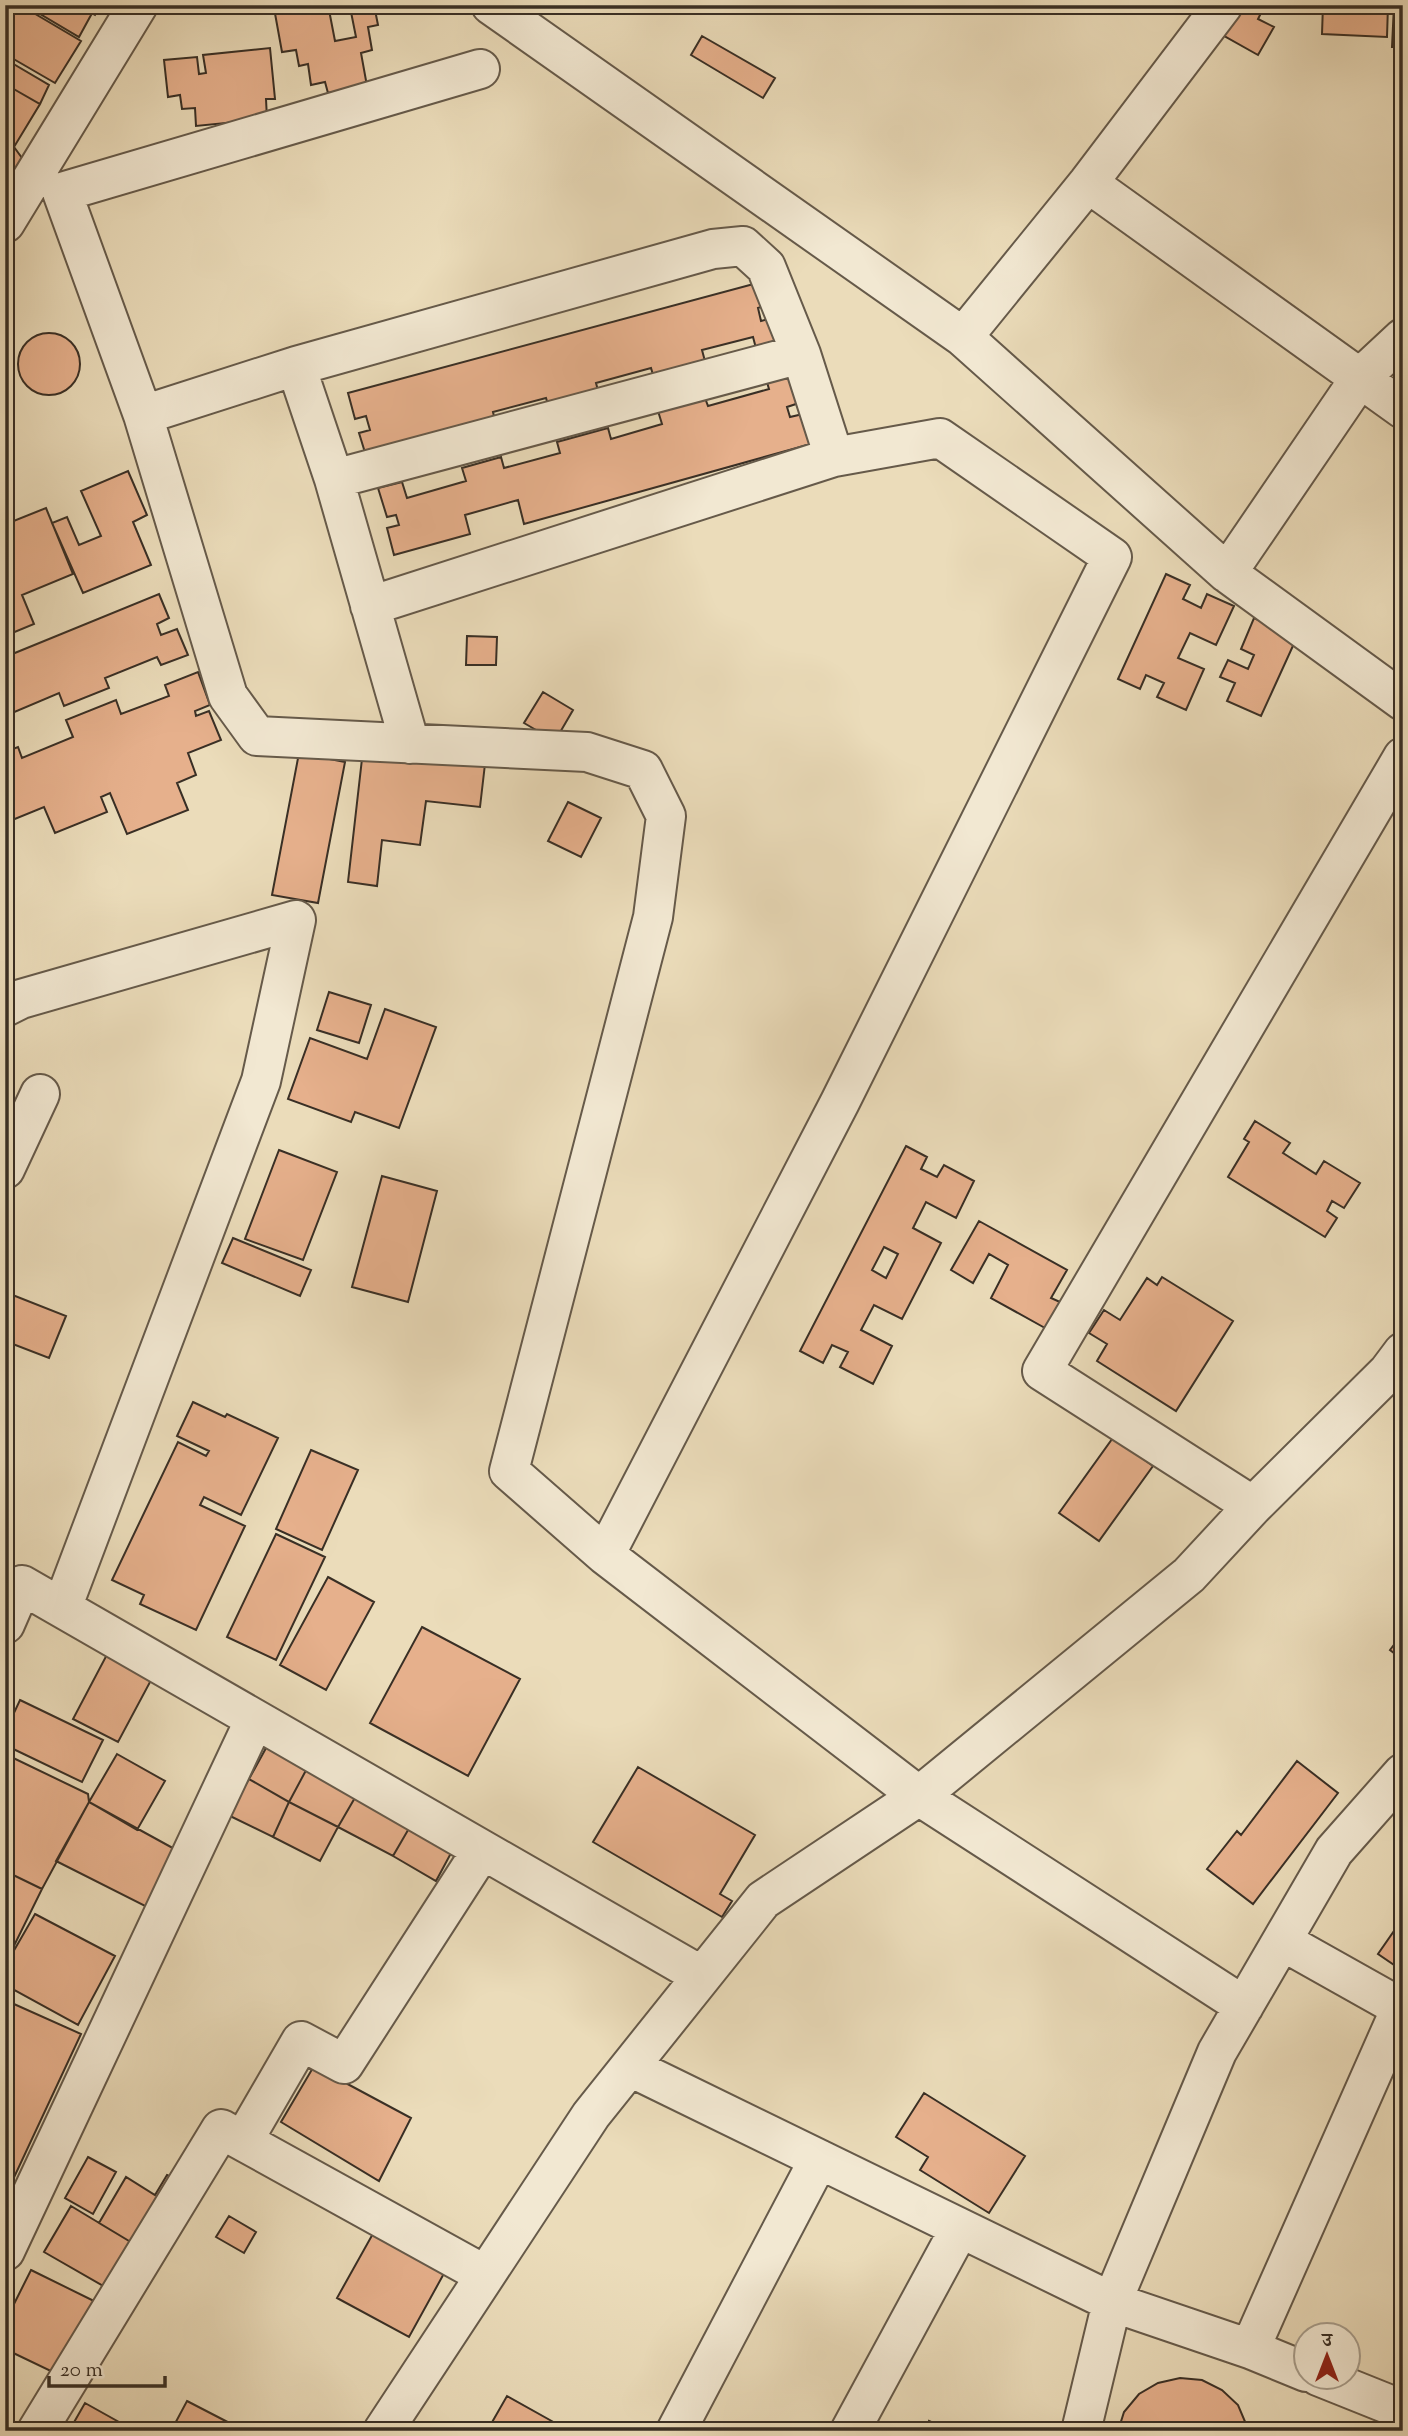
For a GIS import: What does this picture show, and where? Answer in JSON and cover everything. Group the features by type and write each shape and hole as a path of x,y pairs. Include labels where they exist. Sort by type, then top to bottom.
{"street":[{"path":"5,223 138,5"},
{"path":"491,5 963,337 1227,573 1403,701"},
{"path":"963,337 1087,183 1223,5"},
{"path":"480,69 62,192 143,415 228,696 257,736 587,752 643,770 666,816 653,917 509,1471 605,1555 919,1796 1244,2006"},
{"path":"1087,183 1403,409"},
{"path":"143,415 296,366 713,249 743,246 766,267 801,354 834,457"},
{"path":"1227,573 1360,378 1403,338"},
{"path":"334,479 801,354"},
{"path":"296,366 334,479 410,744"},
{"path":"370,606 834,457 940,438 1112,557 840,1102 605,1555"},
{"path":"1253,1506 1042,1371 1403,757"},
{"path":"5,1007 21,999 296,920 261,1082 62,1608"},
{"path":"5,1169 40,1094"},
{"path":"383,2431 591,2115 763,1900 919,1796 1189,1575 1253,1506 1398,1369"},
{"path":"5,1624 14,1580 702,1976"},
{"path":"5,2251 255,1719"},
{"path":"1081,2431 1112,2302 1217,2052 1334,1851 1403,1773"},
{"path":"243,2141 301,2041 344,2064 482,1850"},
{"path":"1250,2349 1402,2009 1282,1941"},
{"path":"629,2067 1112,2302 1292,2366"},
{"path":"37,2431 221,2129 485,2276"},
{"path":"676,2431 819,2159"},
{"path":"850,2431 960,2228"},
{"path":"1353,2390 1403,2410"}],"building":[{"path":"7,5 20,5 81,41 55,83 5,54"},
{"path":"25,5 74,5 91,15 79,37"},
{"path":"77,5 101,5 95,15"},
{"path":"310,5 311,13 329,10 335,41 356,37 351,12 374,5 386,5 386,8 375,10 378,25 368,27 372,50 361,53 367,86 328,93 325,82 311,85 308,64 299,66 296,50 282,52 274,8"},
{"path":"1234,5 1265,5 1258,19 1274,27 1258,55 1219,33"},
{"path":"1323,5 1388,5 1387,37 1322,34"},
{"path":"1394,5 1403,5 1403,47 1392,47"},
{"path":"702,36 775,78 763,98 691,55"},
{"path":"270,48 275,99 266,99 267,119 196,126 195,108 182,109 180,95 168,97 164,60 197,57 199,74 206,73 203,55"},
{"path":"5,59 49,85 40,104 5,84"},
{"path":"5,84 40,104 14,147 5,142"},
{"path":"5,143 14,147 22,158 5,186"},
{"path":"761,282 767,305 758,308 761,321 772,318 780,346 757,352 753,337 702,350 706,365 654,378 651,368 596,383 600,398 550,411 546,398 493,412 497,429 367,459 359,433 370,430 366,416 355,419 348,393"},
{"path":"49,333 61,335 71,342 78,352 78,376 71,386 61,393 49,395 37,393 27,386 20,376 18,364 20,352 27,342 37,335"},
{"path":"791,372 799,403 787,407 790,417 803,414 811,444 524,524 518,500 465,515 470,534 394,555 387,528 399,525 396,515 387,517 378,488 402,482 407,498 466,481 462,468 501,457 504,468 560,453 557,442 608,428 611,439 662,424 658,411 705,398 708,406 769,389 766,379"},
{"path":"128,471 147,515 133,522 151,565 83,593 52,523 67,517 79,545 101,536 81,491"},
{"path":"46,508 73,574 22,595 34,624 5,636 5,537 11,535 6,524"},
{"path":"1166,574 1190,585 1183,599 1201,608 1207,594 1234,606 1216,645 1190,633 1178,658 1204,669 1186,710 1157,697 1164,683 1146,675 1140,689 1118,679"},
{"path":"159,594 169,618 157,624 161,635 177,629 188,655 161,665 157,657 105,678 109,688 64,706 59,693 5,716 5,657"},
{"path":"1254,618 1297,637 1261,716 1227,701 1235,683 1220,677 1228,660 1248,669 1254,655 1241,649"},
{"path":"467,636 497,637 496,665 466,665"},
{"path":"198,672 210,705 195,711 196,716 209,711 221,740 188,753 196,775 177,783 188,810 127,834 110,793 101,797 107,812 55,833 44,807 5,823 5,752 18,747 22,758 73,737 66,720 116,700 121,714 169,696 165,685"},
{"path":"543,692 573,710 555,741 524,723"},
{"path":"363,750 485,764 480,807 426,801 420,845 382,840 377,886 348,882"},
{"path":"299,753 345,762 318,903 272,895"},
{"path":"568,802 601,818 581,857 548,841"},
{"path":"329,992 371,1005 359,1043 317,1030"},
{"path":"385,1009 436,1027 399,1128 355,1112 351,1122 288,1099 310,1038 367,1059"},
{"path":"1255,1121 1290,1143 1283,1153 1316,1174 1324,1161 1360,1183 1344,1208 1332,1201 1327,1211 1337,1218 1325,1237 1228,1177 1249,1142 1244,1139"},
{"path":"906,1146 927,1157 921,1169 937,1177 944,1165 974,1181 956,1218 926,1202 913,1228 941,1243 902,1319 874,1305 861,1330 892,1346 873,1384 840,1367 848,1352 832,1345 823,1363 800,1351","holes":["884,1247 898,1254 886,1278 872,1270"]},
{"path":"279,1150 337,1172 303,1260 245,1239"},
{"path":"382,1176 437,1191 408,1302 352,1287"},
{"path":"979,1221 1067,1270 1051,1298 1060,1302 1045,1328 991,1298 1008,1265 989,1254 973,1283 951,1270"},
{"path":"233,1238 311,1270 300,1296 222,1263"},
{"path":"1162,1277 1233,1321 1176,1411 1097,1361 1107,1344 1089,1333 1104,1310 1120,1320 1147,1278 1157,1285"},
{"path":"5,1292 66,1316 49,1358 5,1341"},
{"path":"193,1402 225,1417 227,1414 278,1438 241,1515 204,1497 200,1505 245,1526 196,1630 140,1604 144,1595 112,1580 178,1442 206,1456 209,1451 177,1436"},
{"path":"1120,1428 1130,1449 1153,1466 1099,1541 1059,1513"},
{"path":"311,1450 358,1470 322,1550 276,1529"},
{"path":"276,1534 325,1557 276,1660 227,1637"},
{"path":"328,1577 374,1602 326,1690 280,1665"},
{"path":"422,1627 520,1679 468,1776 370,1723"},
{"path":"1403,1633 1403,1660 1390,1650"},
{"path":"112,1645 157,1669 118,1742 73,1719"},
{"path":"20,1700 103,1740 82,1782 5,1745 5,1732"},
{"path":"271,1739 311,1761 289,1802 249,1779"},
{"path":"5,1754 88,1794 89,1802 42,1889 5,1871"},
{"path":"117,1754 165,1781 137,1830 89,1802"},
{"path":"311,1761 360,1789 338,1827 289,1802"},
{"path":"1297,1761 1338,1793 1253,1904 1207,1869 1237,1831 1241,1835"},
{"path":"638,1767 755,1835 720,1894 732,1901 722,1917 593,1842"},
{"path":"249,1779 289,1802 273,1837 228,1815"},
{"path":"360,1789 415,1818 393,1856 338,1827"},
{"path":"89,1802 180,1852 151,1909 56,1861"},
{"path":"289,1802 338,1827 320,1861 273,1837"},
{"path":"415,1818 457,1842 436,1881 393,1856"},
{"path":"5,1871 42,1889 5,1964"},
{"path":"35,1914 115,1956 78,2025 5,1985 5,1966"},
{"path":"1403,1918 1403,1971 1378,1954"},
{"path":"5,2000 81,2034 10,2186 5,2184"},
{"path":"314,2066 411,2118 379,2181 281,2122"},
{"path":"924,2093 1025,2156 989,2213 920,2170 928,2157 896,2137"},
{"path":"88,2157 116,2172 93,2214 65,2198"},
{"path":"167,2175 179,2181 139,2247 99,2223 126,2177 155,2195"},
{"path":"71,2206 139,2247 112,2291 44,2252"},
{"path":"229,2216 256,2232 244,2253 216,2237"},
{"path":"375,2230 447,2268 409,2337 337,2298"},
{"path":"31,2270 96,2302 59,2375 5,2349 5,2322"},
{"path":"1180,2378 1202,2380 1222,2390 1238,2405 1249,2431 1118,2431 1124,2412 1139,2394 1158,2383"},
{"path":"507,2396 557,2424 555,2427 561,2431 487,2431"},
{"path":"187,2401 245,2431 171,2431"},
{"path":"85,2403 135,2431 69,2431"},
{"path":"929,2421 951,2431 927,2431"}]}
